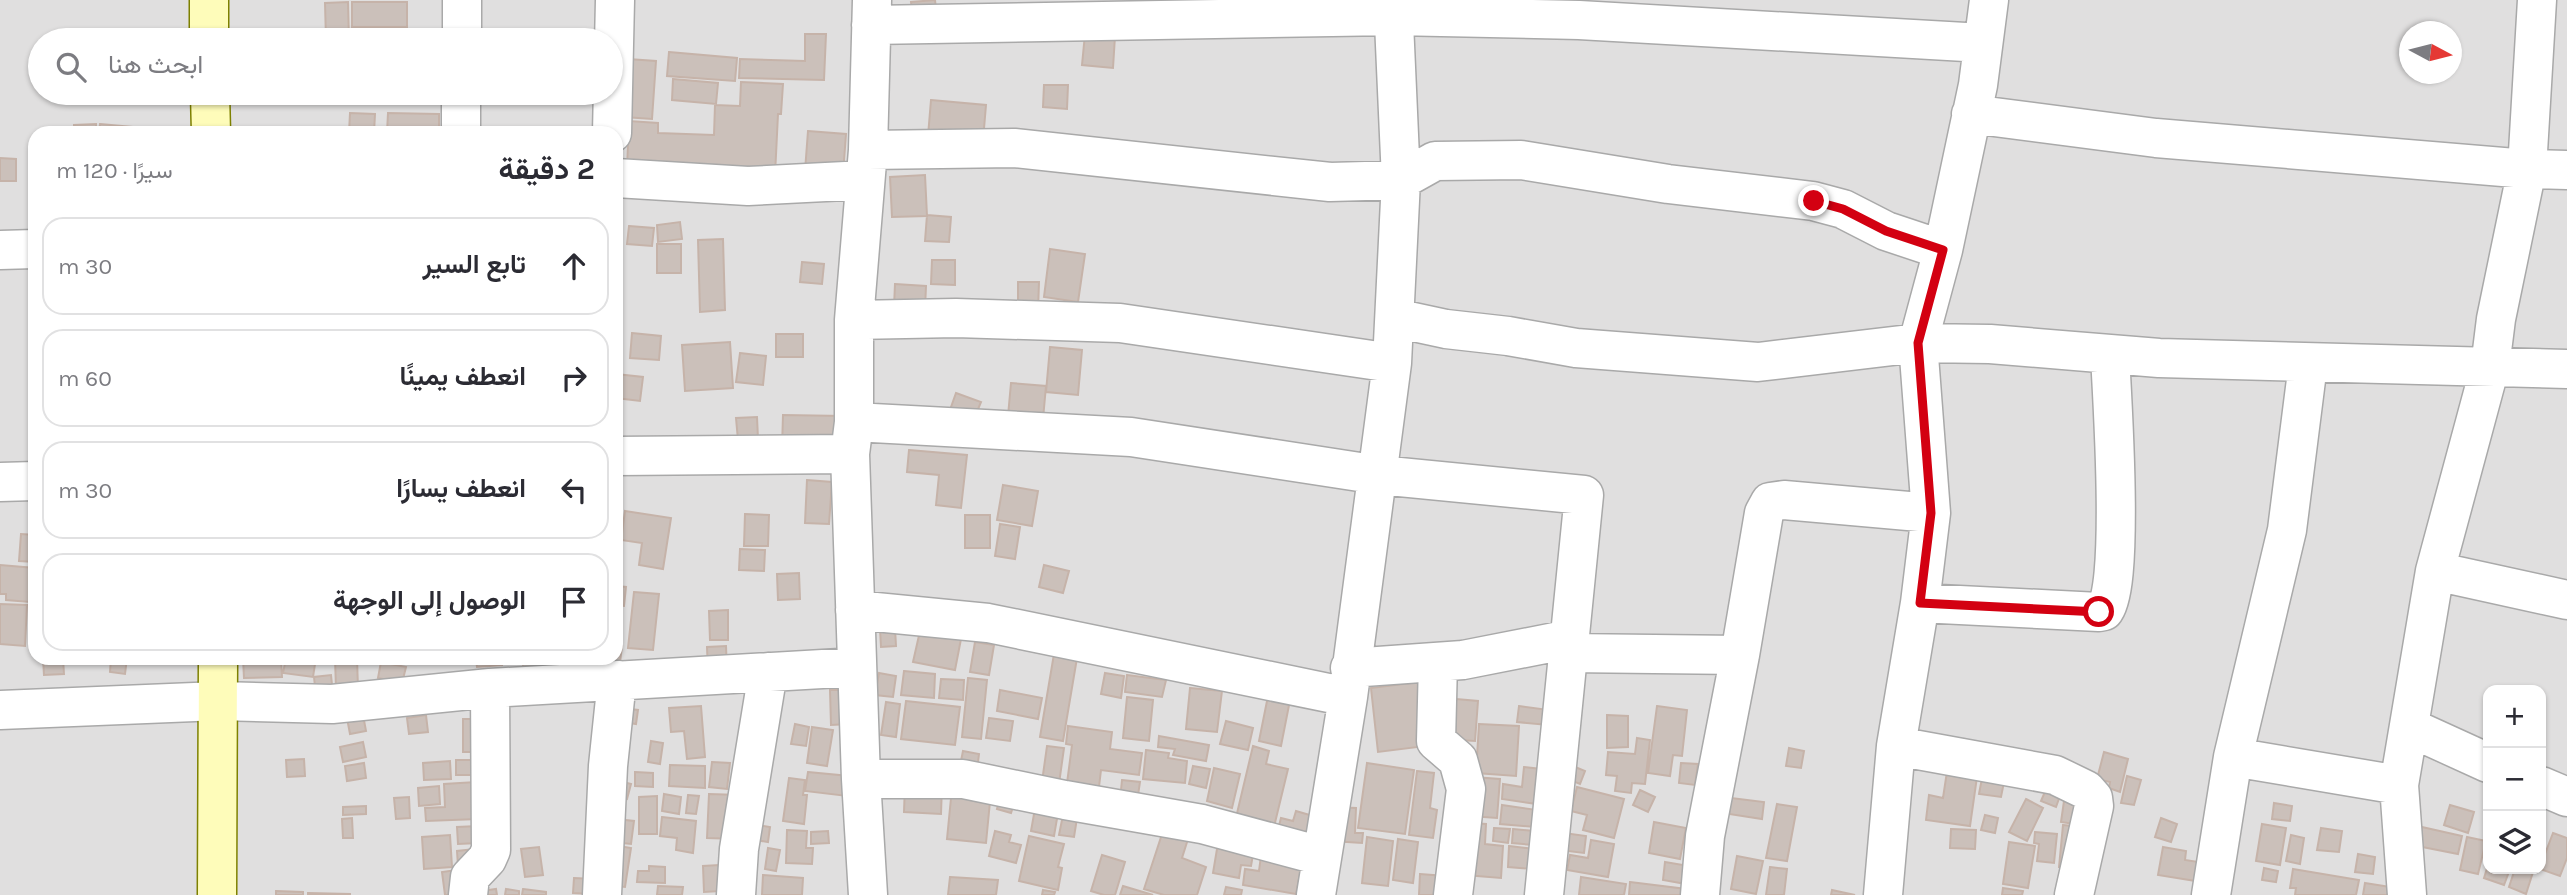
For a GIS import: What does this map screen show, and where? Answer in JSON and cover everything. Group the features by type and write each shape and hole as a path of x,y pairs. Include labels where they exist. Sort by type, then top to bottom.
{"street":[{"path":"208,0 209,28"},
{"path":"462,0 462,28"},
{"path":"614,28 615,0"},
{"path":"1883,895 1896,746 1920,603 1931,513 1918,343 1943,250 1978,85 1989,0"},
{"path":"2407,895 2399,785 2434,571 2490,367 2496,319 2527,169 2537,0"},
{"path":"868,895 855,610 852,438 854,320 867,165 871,13 1393,8 1983,43"},
{"path":"1316,895 1349,683 1372,502 1379,475 1392,363 1401,180 1393,8"},
{"path":"210,105 211,126"},
{"path":"461,105 461,126"},
{"path":"612,126 613,105"},
{"path":"1971,114 2156,138 2527,169 2567,170"},
{"path":"623,178 748,186 867,165 1014,148 1330,182 1401,180 1435,161 1521,160 1668,184 1814,201 1843,209 1886,231 1943,250"},
{"path":"0,250 28,249"},
{"path":"854,320 956,318 1120,323 1392,363"},
{"path":"1395,318 1446,329 1576,348 1758,362 1918,343 1990,344 2110,356 2567,369"},
{"path":"1920,603 2099,612 2108,608 2114,581 2116,469 2110,356"},
{"path":"2211,895 2233,757 2287,530 2308,363"},
{"path":"623,455 852,438 1131,437 1379,475 1584,495 1544,895"},
{"path":"0,482 28,481"},
{"path":"1700,895 1704,836 1740,655 1764,513 1770,502 1784,500 1931,513"},
{"path":"2434,571 2567,600"},
{"path":"855,610 988,623 1349,683 1438,662 1569,646 1740,655"},
{"path":"1438,662 1436,741 1458,760 1466,789 1453,895"},
{"path":"217,895 218,665"},
{"path":"0,710 219,701 332,704 490,688 857,667"},
{"path":"736,895 739,849 768,672"},
{"path":"602,895 608,766 617,680"},
{"path":"468,895 470,877 487,859 491,850 490,688"},
{"path":"2409,727 2483,760"},
{"path":"1896,746 2055,775 2086,790 2094,806 2074,895"},
{"path":"2233,757 2399,785"},
{"path":"861,779 963,779 1202,824 1321,856"},
{"path":"2546,788 2567,797"}],"shaded area":[{"path":"0,0 2567,0 2567,895 0,895"}],"building":[{"path":"935,0 938,27 915,29 911,2"},
{"path":"348,2 349,28 326,28 325,3"},
{"path":"352,2 407,2 407,27 352,27"},
{"path":"805,34 826,34 824,80 739,78 740,59 805,61"},
{"path":"1085,34 1115,36 1113,68 1082,65"},
{"path":"1085,34 1115,36 1113,68 1082,65"},
{"path":"669,52 737,58 735,81 667,76"},
{"path":"628,59 656,61 652,119 624,117"},
{"path":"673,79 718,83 716,104 672,100"},
{"path":"741,82 783,84 781,114 778,114 775,175 627,168 629,121 658,123 658,133 714,135 715,105 740,106"},
{"path":"1044,85 1068,85 1067,109 1043,107"},
{"path":"1044,85 1068,85 1067,109 1043,107"},
{"path":"931,100 986,105 982,152 927,148"},
{"path":"931,100 986,105 982,152 927,148"},
{"path":"350,113 375,114 374,126 349,126"},
{"path":"388,113 439,114 439,126 387,126"},
{"path":"96,124 96,126 74,126"},
{"path":"808,131 846,134 843,174 805,171"},
{"path":"0,158 16,159 16,181 0,181"},
{"path":"925,175 927,216 892,217 890,177"},
{"path":"927,215 951,217 949,242 925,241"},
{"path":"927,215 951,217 949,242 925,241"},
{"path":"680,222 682,239 658,242 657,225"},
{"path":"629,226 654,228 652,246 627,244"},
{"path":"723,239 725,310 700,312 698,240"},
{"path":"657,244 681,244 681,273 657,273"},
{"path":"1050,249 1085,254 1078,302 1044,297"},
{"path":"1050,249 1085,254 1078,302 1044,297"},
{"path":"932,260 955,260 955,285 931,284"},
{"path":"932,260 955,260 955,285 931,284"},
{"path":"802,262 824,264 822,284 800,282"},
{"path":"1018,282 1039,282 1038,311 1018,310"},
{"path":"1018,282 1039,282 1038,311 1018,310"},
{"path":"895,284 926,286 925,309 894,307"},
{"path":"895,284 926,286 925,309 894,307"},
{"path":"632,333 661,336 659,360 630,358"},
{"path":"776,334 803,334 803,357 776,357"},
{"path":"730,342 733,388 685,391 682,345"},
{"path":"1050,347 1082,350 1078,395 1046,392"},
{"path":"1050,347 1082,350 1078,395 1046,392"},
{"path":"740,353 766,356 763,385 736,382"},
{"path":"623,375 643,377 640,401 623,399"},
{"path":"1011,383 1046,386 1042,430 1007,427"},
{"path":"1011,383 1046,386 1042,430 1007,427"},
{"path":"956,393 981,402 974,419 950,410"},
{"path":"956,393 981,402 974,419 950,410"},
{"path":"783,415 844,416 844,449 782,448"},
{"path":"757,417 758,439 738,440 736,418"},
{"path":"909,450 967,455 961,508 936,505 939,475 907,472"},
{"path":"909,450 967,455 961,508 936,505 939,475 907,472"},
{"path":"807,480 832,482 829,524 805,523"},
{"path":"1003,485 1038,491 1032,526 997,520"},
{"path":"1003,485 1038,491 1032,526 997,520"},
{"path":"625,511 671,518 663,569 639,565 642,543 623,540"},
{"path":"745,514 769,515 768,546 744,546"},
{"path":"965,515 990,515 990,548 965,548"},
{"path":"965,515 990,515 990,548 965,548"},
{"path":"1000,524 1020,527 1015,559 995,556"},
{"path":"1000,524 1020,527 1015,559 995,556"},
{"path":"21,534 28,534 28,562 19,561"},
{"path":"740,549 765,550 764,571 739,570"},
{"path":"0,565 28,567 28,602 6,600 6,594 0,594"},
{"path":"1044,565 1069,571 1063,593 1039,587"},
{"path":"1044,565 1069,571 1063,593 1039,587"},
{"path":"799,573 800,599 778,600 777,574"},
{"path":"623,587 626,587 623,606"},
{"path":"634,592 659,594 653,650 628,648"},
{"path":"0,604 27,605 25,646 0,644"},
{"path":"728,610 728,640 710,640 709,611"},
{"path":"895,628 896,646 881,647 880,629"},
{"path":"920,631 961,639 955,670 913,662"},
{"path":"975,642 994,645 989,675 970,672"},
{"path":"726,646 727,672 708,672 707,647"},
{"path":"1054,654 1077,658 1063,741 1040,737"},
{"path":"43,665 63,665 64,674 44,675"},
{"path":"110,665 126,665 125,674 110,672"},
{"path":"243,665 281,665 282,677 244,678"},
{"path":"285,665 315,665 313,677 283,673"},
{"path":"335,665 357,665 358,689 336,689"},
{"path":"380,665 406,667 402,683 378,678"},
{"path":"551,665 575,665 575,666"},
{"path":"588,665 620,665 619,671 588,668"},
{"path":"904,671 935,674 934,698 901,695"},
{"path":"879,673 896,676 893,697 875,695"},
{"path":"1105,673 1124,676 1121,698 1101,694"},
{"path":"331,675 333,694 316,696 314,677"},
{"path":"1127,675 1166,680 1162,697 1125,692"},
{"path":"968,678 987,680 981,739 962,737"},
{"path":"941,679 964,680 963,700 939,698"},
{"path":"1419,682 1426,746 1378,752 1371,688"},
{"path":"1190,688 1222,691 1217,732 1186,729"},
{"path":"830,690 849,690 849,724 831,725"},
{"path":"1000,690 1042,698 1038,719 997,711"},
{"path":"1269,691 1291,695 1281,746 1259,741"},
{"path":"1127,697 1153,700 1149,741 1123,738"},
{"path":"1456,699 1478,701 1475,741 1443,739"},
{"path":"906,701 960,707 955,745 901,739"},
{"path":"886,702 900,704 896,737 881,735"},
{"path":"701,706 705,757 687,759 684,731 671,732 669,708"},
{"path":"1519,706 1549,710 1548,725 1517,722"},
{"path":"1657,706 1687,710 1682,756 1673,755 1670,776 1648,773"},
{"path":"620,708 638,710 636,724 618,721"},
{"path":"363,715 366,731 350,734 347,718"},
{"path":"426,715 428,732 409,734 407,718"},
{"path":"1607,715 1628,716 1628,747 1607,748"},
{"path":"989,718 1013,721 1010,741 986,738"},
{"path":"463,719 479,719 479,752 463,752"},
{"path":"1226,721 1253,728 1248,750 1220,744"},
{"path":"795,724 809,727 806,746 791,744"},
{"path":"1479,724 1519,726 1516,776 1476,773"},
{"path":"1068,726 1112,732 1110,749 1142,753 1139,775 1101,770 1098,795 1066,791 1072,745 1066,744"},
{"path":"812,727 833,730 827,766 807,763"},
{"path":"1159,736 1209,745 1206,761 1173,755 1175,749 1158,747"},
{"path":"1637,738 1650,740 1645,784 1632,783 1631,793 1615,791 1617,776 1606,775 1608,752 1635,754"},
{"path":"651,741 663,743 660,764 648,762"},
{"path":"363,742 366,757 343,762 340,747"},
{"path":"1047,746 1064,748 1058,791 1041,789"},
{"path":"1253,746 1269,751 1266,764 1288,769 1272,835 1234,826"},
{"path":"1789,748 1804,751 1801,768 1786,766"},
{"path":"1146,750 1169,753 1168,758 1187,761 1185,783 1143,779"},
{"path":"963,751 979,754 977,770 960,766"},
{"path":"2104,752 2128,759 2120,792 2109,788 2110,782 2097,779"},
{"path":"304,759 305,776 287,777 286,760"},
{"path":"456,760 477,760 477,775 456,775"},
{"path":"450,761 451,779 424,780 423,763"},
{"path":"712,762 730,763 727,789 709,787"},
{"path":"364,763 366,778 347,781 345,766"},
{"path":"1367,763 1414,770 1405,834 1358,828"},
{"path":"1681,763 1698,764 1695,785 1679,783"},
{"path":"1568,764 1585,771 1580,784 1563,777"},
{"path":"670,765 705,766 705,788 669,786"},
{"path":"1948,765 1977,777 1970,826 1926,820 1929,795 1943,798"},
{"path":"1193,766 1210,769 1206,788 1189,784"},
{"path":"1524,767 1541,769 1537,804 1502,799 1503,784 1522,787"},
{"path":"1214,768 1240,774 1232,808 1207,801"},
{"path":"1417,771 1434,773 1430,808 1437,810 1433,838 1409,835"},
{"path":"635,772 653,773 653,787 635,786"},
{"path":"808,772 849,776 847,796 805,791"},
{"path":"1983,773 2005,777 2001,797 1979,794"},
{"path":"2127,776 2141,780 2134,805 2121,803"},
{"path":"1473,777 1500,779 1497,818 1470,816"},
{"path":"789,778 805,780 803,795 807,795 804,824 783,821"},
{"path":"1122,780 1140,782 1137,802 1120,800"},
{"path":"619,781 631,784 627,799 615,796"},
{"path":"476,782 478,819 426,821 425,808 445,807 444,784"},
{"path":"905,784 942,785 941,814 904,812"},
{"path":"439,786 440,804 419,806 418,788"},
{"path":"1577,787 1624,799 1614,838 1583,830 1587,815 1571,811"},
{"path":"2047,787 2061,793 2056,807 2041,801"},
{"path":"952,788 991,791 986,843 947,839"},
{"path":"1640,790 1655,797 1648,812 1633,805"},
{"path":"664,794 681,797 679,814 662,811"},
{"path":"709,794 739,795 737,839 707,838"},
{"path":"2065,794 2076,795 2074,806 2081,825 2061,822"},
{"path":"688,795 699,796 696,814 686,813"},
{"path":"657,796 657,834 639,834 639,797"},
{"path":"409,797 410,818 396,819 394,798"},
{"path":"1000,797 1015,801 1011,813 997,809"},
{"path":"1731,798 1764,802 1762,819 1729,814"},
{"path":"2026,799 2043,808 2027,841 2009,832"},
{"path":"1036,803 1059,807 1054,836 1031,831"},
{"path":"2274,803 2292,806 2290,821 2272,819"},
{"path":"1777,804 1797,807 1787,861 1766,858"},
{"path":"1502,805 1537,810 1535,827 1500,824"},
{"path":"2450,805 2474,812 2468,833 2444,825"},
{"path":"366,806 366,814 343,815 343,807"},
{"path":"1333,807 1356,808 1355,833 1363,833 1362,843 1332,841"},
{"path":"1064,810 1078,812 1074,837 1059,835"},
{"path":"1296,811 1313,816 1305,845 1276,837 1281,818 1293,821"},
{"path":"1985,815 1998,818 1995,833 1981,830"},
{"path":"662,817 696,821 693,853 676,850 677,838 660,836"},
{"path":"352,818 353,838 343,838 342,819"},
{"path":"2161,818 2177,824 2171,842 2155,837"},
{"path":"616,819 634,821 631,844 613,842"},
{"path":"1654,822 1686,828 1680,859 1649,853"},
{"path":"1469,823 1486,824 1485,844 1503,846 1501,878 1465,875"},
{"path":"2262,824 2286,828 2280,865 2256,861"},
{"path":"756,825 770,827 768,842 755,840"},
{"path":"2063,825 2082,827 2078,869 2059,867"},
{"path":"478,826 478,843 458,844 457,827"},
{"path":"2422,827 2462,836 2458,854 2417,846"},
{"path":"1494,828 1510,829 1508,843 1493,841"},
{"path":"2321,828 2342,831 2339,852 2317,850"},
{"path":"1513,829 1534,831 1533,845 1512,843"},
{"path":"1951,829 1976,830 1975,849 1950,848"},
{"path":"787,830 807,831 806,848 813,848 812,864 786,863"},
{"path":"828,831 829,843 811,844 811,832"},
{"path":"995,831 1011,835 1009,842 1021,845 1016,863 989,856"},
{"path":"1163,831 1188,839 1182,858 1206,867 1197,895 1164,895 1144,889"},
{"path":"2035,832 2057,834 2054,863 2037,861 2039,844 2034,843"},
{"path":"1564,833 1586,836 1584,853 1551,849"},
{"path":"2553,833 2567,838 2567,858 2560,876 2546,871 2546,851"},
{"path":"450,835 452,867 424,869 422,837"},
{"path":"2291,835 2304,838 2300,864 2286,861"},
{"path":"1029,836 1064,844 1058,867 1062,868 1058,890 1019,881"},
{"path":"1367,837 1393,841 1388,886 1362,883"},
{"path":"2467,837 2483,840 2478,874 2460,870"},
{"path":"1398,839 1418,842 1413,883 1393,880"},
{"path":"1591,840 1614,844 1608,877 1567,870 1570,855 1588,858"},
{"path":"2009,842 2035,846 2028,888 2003,884"},
{"path":"1218,843 1254,849 1251,866 1241,865 1239,878 1213,873"},
{"path":"613,845 631,848 625,887 607,885"},
{"path":"1509,846 1535,849 1533,869 1508,867"},
{"path":"539,847 543,875 525,877 521,849"},
{"path":"2163,847 2186,851 2185,860 2205,863 2202,882 2158,875"},
{"path":"768,848 780,850 776,871 765,869"},
{"path":"475,849 458,866 457,851"},
{"path":"2358,854 2375,857 2373,874 2355,872"},
{"path":"1102,855 1125,862 1115,895 1091,891"},
{"path":"1261,856 1302,864 1296,894 1243,885 1245,869 1259,871"},
{"path":"1737,856 1763,861 1756,894 1731,889"},
{"path":"1665,862 1689,866 1686,884 1663,880"},
{"path":"719,865 720,891 704,892 703,866"},
{"path":"649,866 665,867 665,883 637,882 638,871 649,871"},
{"path":"1770,867 1787,869 1784,895 1766,895"},
{"path":"2264,868 2278,871 2276,882 2262,880"},
{"path":"2293,869 2359,880 2356,895 2295,895 2296,888 2290,888"},
{"path":"457,870 452,895 445,895 442,872"},
{"path":"1420,874 1445,876 1444,895 1419,895"},
{"path":"2485,874 2508,874 2504,885 2484,878"},
{"path":"2513,874 2532,874 2526,894 2509,887"},
{"path":"763,875 803,878 802,895 762,895"},
{"path":"950,877 998,880 996,895 948,895"},
{"path":"1581,877 1626,884 1624,895 1579,895"},
{"path":"574,878 593,879 592,894 573,893"},
{"path":"1630,882 1686,889 1686,895 1629,895"},
{"path":"2365,883 2397,888 2396,895 2363,895"},
{"path":"658,886 683,887 682,895 657,895"},
{"path":"1123,886 1153,895 1120,895"},
{"path":"1226,887 1242,890 1241,895 1224,895"},
{"path":"2003,888 2023,891 2022,895 2002,895"},
{"path":"496,889 497,895 469,893"},
{"path":"506,889 519,891 519,895 505,895"},
{"path":"523,889 546,892 546,895 522,895"},
{"path":"1043,890 1055,892 1054,895 1042,895"},
{"path":"1832,890 1855,895 1831,895"},
{"path":"276,891 303,892 303,895 276,895"},
{"path":"350,894 350,895 308,895"}],"route":[{"path":"1814,201 1843,209 1886,231 1943,250 1918,343 1931,513 1920,603 2099,612"}]}
